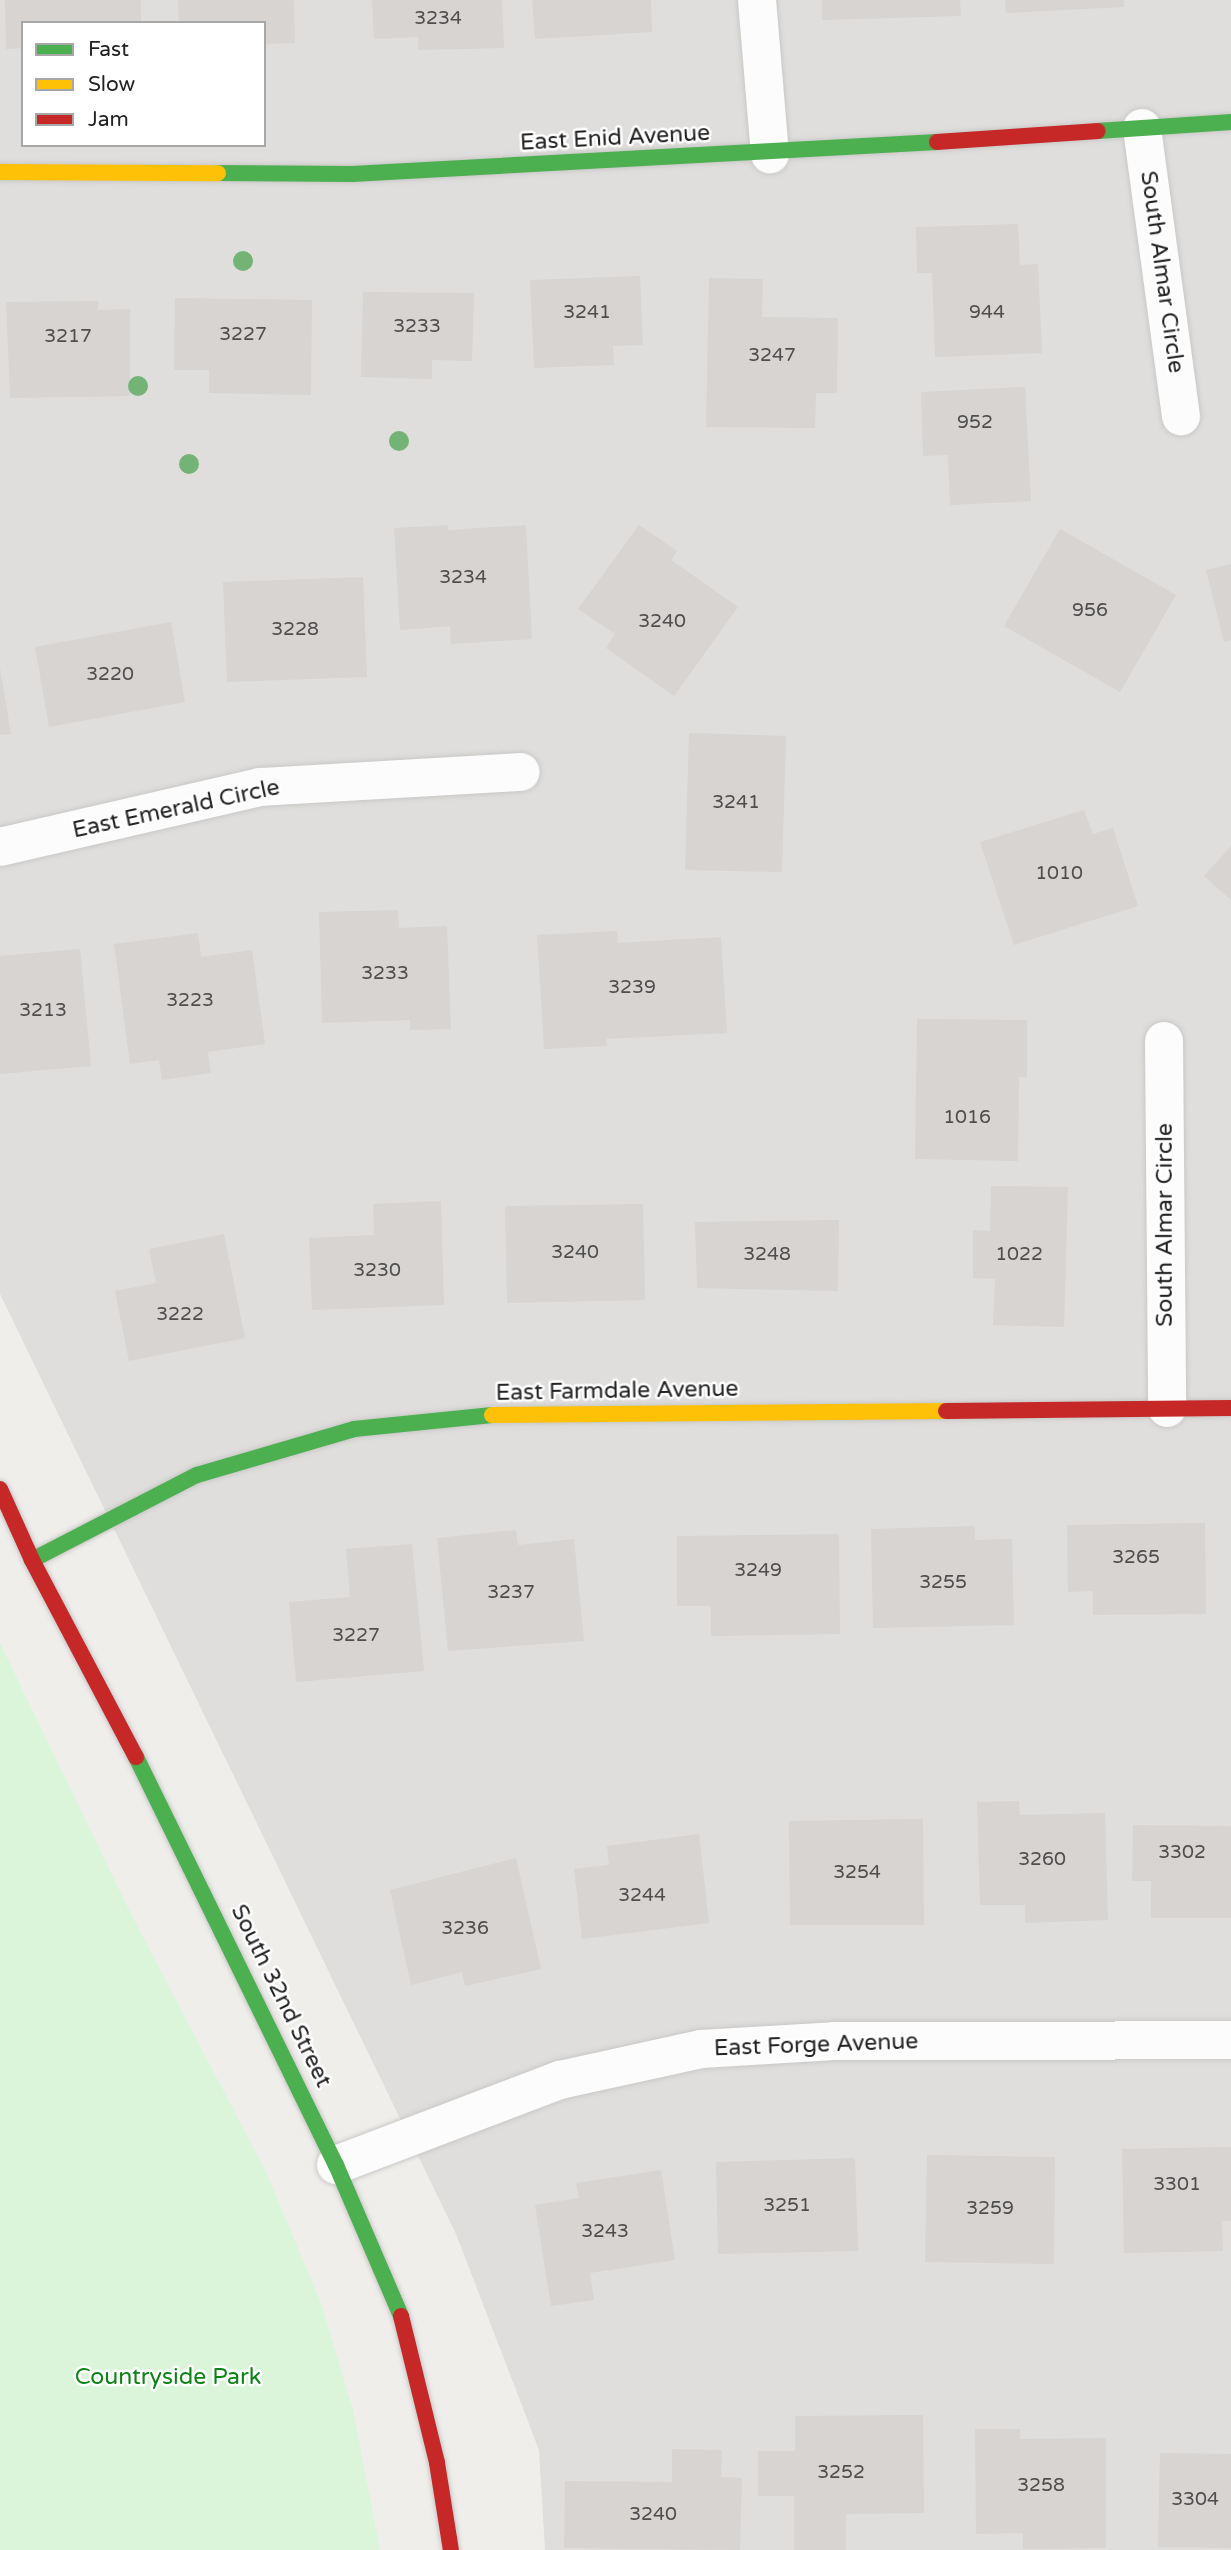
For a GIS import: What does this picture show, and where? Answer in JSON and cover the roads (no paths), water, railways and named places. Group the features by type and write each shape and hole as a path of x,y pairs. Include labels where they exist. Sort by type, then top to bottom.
{"street":[{"path":"757,0 769,153"},
{"name":"East Enid Avenue","path":"0,172 352,174 769,153 1231,122"},
{"name":"South Almar Circle","path":"1142,128 1181,416"},
{"name":"East Emerald Circle","path":"0,847 260,787 521,772"},
{"name":"South Almar Circle","path":"1164,1041 1167,1408"},
{"name":"East Farmdale Avenue","path":"32,1560 197,1475 354,1429 464,1415 1231,1408"},
{"name":"South 32nd Street","path":"0,1489 32,1560 189,1857 336,2165 400,2311 437,2463 451,2550"},
{"name":"East Forge Avenue","path":"336,2165 560,2080 701,2049 822,2041 1231,2040"}],"park label":[{"name":"Countryside Park","path":"168,2377"}]}
